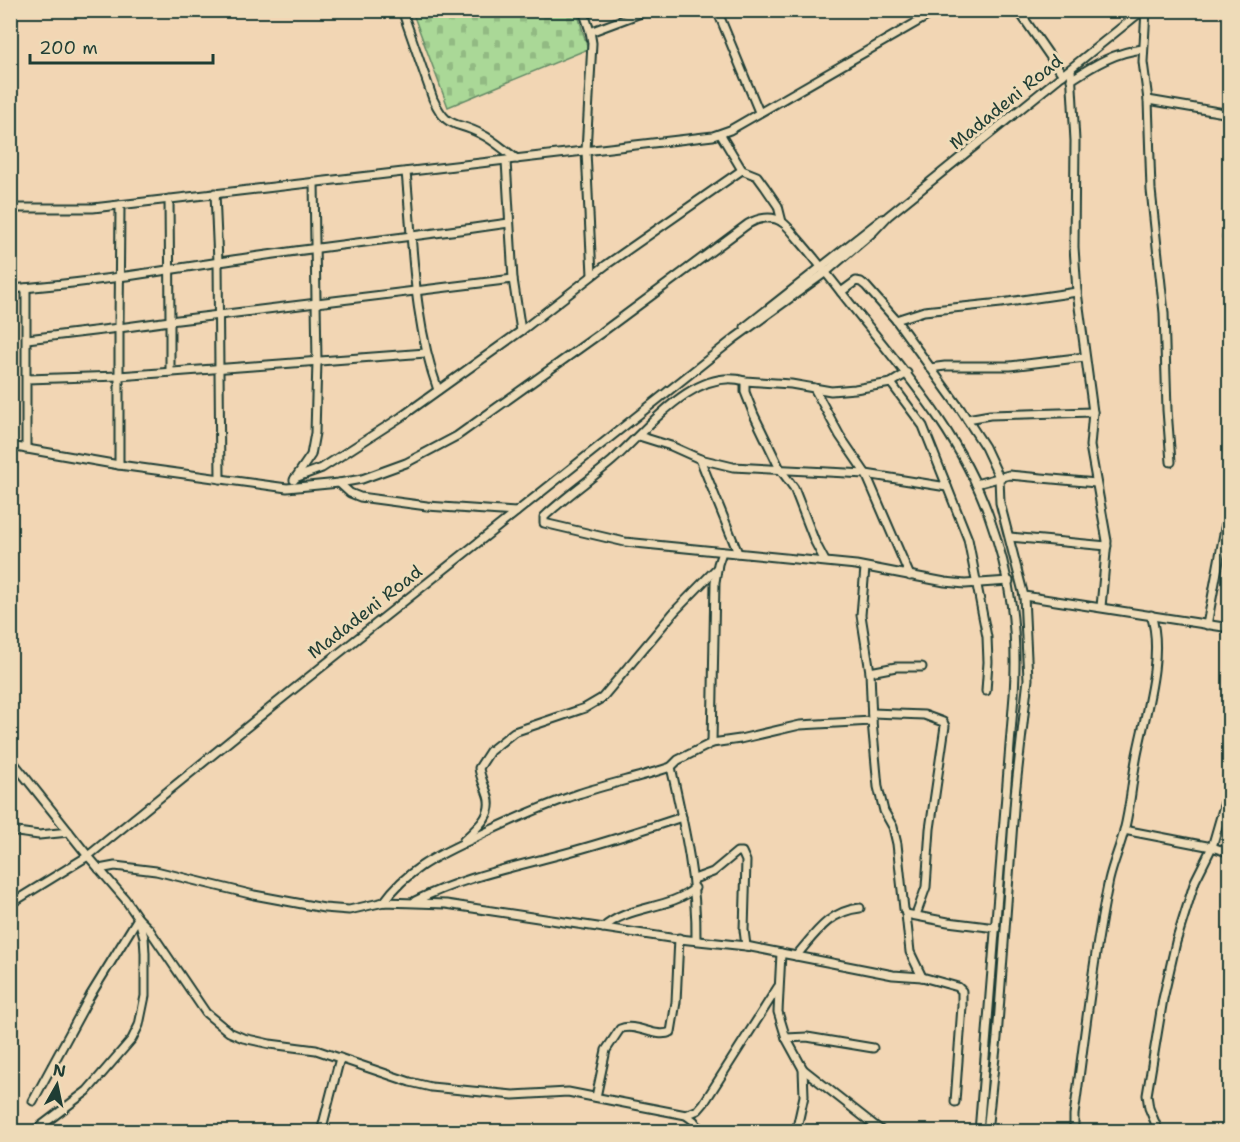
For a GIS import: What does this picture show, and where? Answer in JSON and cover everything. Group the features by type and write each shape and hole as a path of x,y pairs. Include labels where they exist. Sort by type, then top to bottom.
{"street":[{"path":"402,10 439,111 446,120 481,134 517,159"},
{"path":"583,10 590,32 591,75 586,151 592,275"},
{"path":"590,32 649,10"},
{"path":"717,10 759,112"},
{"path":"10,208 93,208 721,135 938,10"},
{"path":"1018,10 1063,75"},
{"path":"1145,10 1143,49 1148,100 1150,173 1164,313 1171,462"},
{"name":"Madadeni Road","path":"10,904 88,856 516,512 873,232 888,216 1145,10"},
{"path":"1071,80 1107,58 1143,49"},
{"path":"1071,69 1075,141 1074,237 1077,292 1093,412 1090,446 1107,546 1101,607"},
{"path":"1148,100 1230,114"},
{"path":"721,135 742,170 760,180 778,206 782,222 907,373 958,446 989,517 1009,581 1016,649 1015,672 979,1131"},
{"path":"506,160 513,279 521,331"},
{"path":"295,478 313,472 337,459 438,390 521,331 592,275 742,170"},
{"path":"406,172 419,321 438,390"},
{"path":"287,488 307,461 312,449 317,361 314,182"},
{"path":"215,193 220,479"},
{"path":"169,199 170,372"},
{"path":"119,465 120,205"},
{"path":"1230,211 1227,237 1230,248"},
{"path":"10,446 119,465 287,488 362,479 406,463 457,436 748,224 767,218 782,222"},
{"path":"10,289 170,270 315,248 509,223"},
{"path":"27,339 513,279"},
{"path":"841,292 855,281 861,282 896,320 985,447 999,477 1000,503 1024,596 1028,679 1015,795 987,1131"},
{"path":"26,288 26,449"},
{"path":"896,320 924,310 1001,303 1077,292"},
{"path":"27,379 119,376 426,353"},
{"path":"930,368 1010,366 1085,357"},
{"path":"907,373 891,383 855,389 823,391 791,384 745,381 732,377 720,378 694,388 666,408 610,462 556,505 544,517 544,523 625,542 825,561 945,582 1009,581"},
{"path":"745,381 748,402 780,469 794,488 825,561"},
{"path":"891,383 923,426 968,540 988,649 986,691"},
{"path":"814,388 840,436 866,474 910,576"},
{"path":"967,419 990,415 1093,412"},
{"path":"639,436 671,446 700,459 747,469 866,474 947,487"},
{"path":"700,459 738,553"},
{"path":"976,484 1014,475 1096,483"},
{"path":"339,483 350,493 360,497 427,506 516,512"},
{"path":"1207,625 1230,493"},
{"path":"1010,537 1107,546"},
{"path":"712,744 717,568 722,552"},
{"path":"455,847 482,823 488,812 489,799 479,768 490,751 514,732 585,708 602,698 675,611 717,568"},
{"path":"865,568 861,615 870,672 879,795 884,812 893,827 910,952 922,977"},
{"path":"1024,596 1230,628"},
{"path":"1074,1131 1074,1115 1098,944 1110,877 1124,830 1151,682 1155,641 1151,615"},
{"path":"870,672 897,667 922,667"},
{"path":"384,902 406,876 455,847 549,804 671,767 678,760 712,744 801,724 872,717 924,715 943,722 945,726 930,829 926,887 916,915"},
{"path":"10,758 161,945 206,1013 229,1032 243,1038 270,1044 306,1047 330,1053 340,1059 431,1087 513,1095 568,1092 686,1115 702,1131"},
{"path":"671,767 694,879 696,940"},
{"path":"1159,1131 1149,1108 1147,1095 1163,999 1176,942 1195,881 1212,848 1230,785"},
{"path":"413,902 501,869 573,851 682,817"},
{"path":"1124,830 1230,853"},
{"path":"10,831 39,835 69,832"},
{"path":"694,879 713,872 737,852 745,855 744,930 746,946"},
{"path":"99,869 115,866 156,871 254,896 331,909 349,910 384,902 446,904 679,939 746,946 893,975 922,977 958,987 962,992 955,1102"},
{"path":"603,928 617,917 681,897 695,888"},
{"path":"796,956 831,917 860,908"},
{"path":"906,914 996,928"},
{"path":"33,1101 90,996 138,918"},
{"path":"33,1131 87,1091 132,1039 139,1026 145,996 144,937 138,918"},
{"path":"596,1097 603,1059 620,1029 631,1027 661,1034 671,1032 676,1002 679,939"},
{"path":"781,953 778,1012 786,1038 803,1069 883,1131"},
{"path":"992,973 1001,975"},
{"path":"686,1115 698,1110 704,1103 778,987"},
{"path":"786,1038 807,1037 873,1048"},
{"path":"321,1131 340,1059"},
{"path":"796,1131 804,1096 803,1069"}],"green space":[{"path":"412,11 577,11 588,49 448,107"}]}
